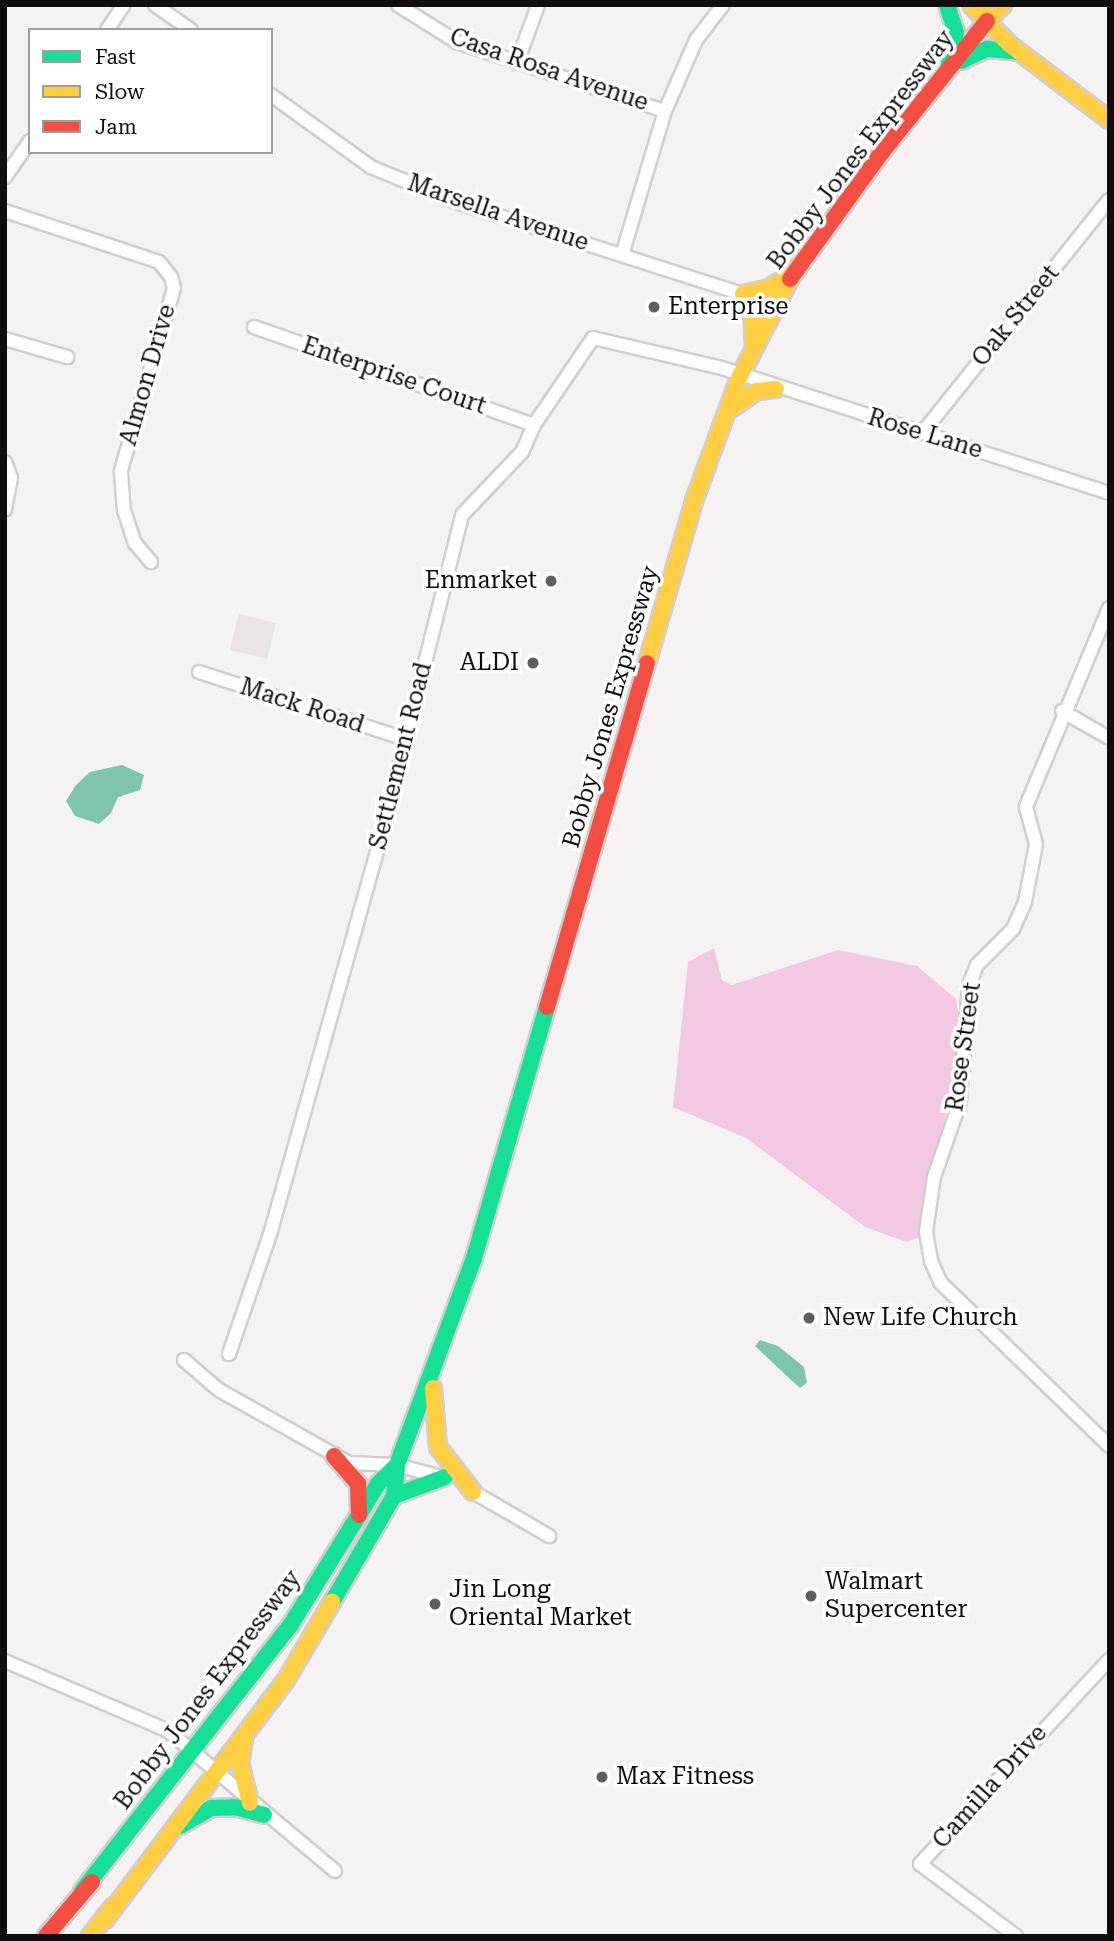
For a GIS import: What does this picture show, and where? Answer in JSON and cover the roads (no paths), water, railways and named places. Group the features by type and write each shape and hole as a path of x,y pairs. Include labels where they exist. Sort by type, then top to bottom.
{"main road":[{"path":"947,5 956,32 947,74"},
{"path":"971,5 1019,52 1109,120"},
{"name":"Bobby Jones Expressway","path":"92,1936 216,1770 244,1738 339,1597 394,1496 397,1465 433,1378 474,1258 695,498 740,376 793,274 875,161 987,21 1003,5"},
{"path":"947,74 969,54 1000,48 1019,52"},
{"path":"754,347 752,311 743,294 767,289 793,274"},
{"path":"727,412 757,391 776,389"},
{"path":"433,1378 438,1447 473,1492"},
{"path":"334,1455 358,1484 359,1518"},
{"name":"Bobby Jones Expressway","path":"46,1936 92,1882 290,1626 378,1484 397,1465"},
{"path":"394,1496 445,1477"},
{"path":"244,1738 240,1763 250,1803"},
{"path":"165,1837 211,1808 235,1807 264,1815"},
{"path":"31,1936 92,1882"}],"street":[{"path":"108,28 124,5"},
{"path":"155,5 188,28"},
{"name":"Casa Rosa Avenue","path":"398,5 457,42 665,111"},
{"path":"517,63 538,5"},
{"path":"622,255 665,111 696,40 723,5"},
{"name":"Marsella Avenue","path":"273,96 371,167 456,202 743,294"},
{"path":"5,177 28,144"},
{"name":"Oak Street","path":"923,432 1109,200"},
{"name":"Almon Drive","path":"5,211 159,262 171,276 174,288 121,471 124,510 135,543 151,562"},
{"name":"Enterprise Court","path":"254,327 534,425"},
{"name":"Settlement Road","path":"229,1354 275,1218 405,740 462,515 522,452 534,425 593,338 722,368 740,376"},
{"path":"5,339 67,356"},
{"name":"Rose Lane","path":"740,376 923,432 1109,494"},
{"path":"5,462 11,478 5,509"},
{"name":"Rose Street","path":"1109,608 1062,711 1026,807 1036,844 1026,902 1013,929 977,965 969,985 960,1102 934,1177 926,1232 931,1261 941,1283 1109,1446"},
{"name":"Mack Road","path":"199,672 405,740"},
{"path":"1062,711 1109,738"},
{"path":"184,1360 219,1390 334,1455 359,1465 397,1465 445,1477 549,1536"},
{"name":"Camilla Drive","path":"1016,1936 919,1864 1109,1660"},
{"path":"5,1661 167,1730 195,1750 264,1815 335,1871"}],"place":[{"name":"Enterprise","path":"654,307"},
{"name":"Enmarket","path":"551,581"},
{"name":"ALDI","path":"533,663"},
{"name":"New Life Church","path":"809,1318"},
{"name":"Walmart Supercenter","path":"811,1596"},
{"name":"Jin Long Oriental Market","path":"435,1604"},
{"name":"Max Fitness","path":"602,1777"}]}
